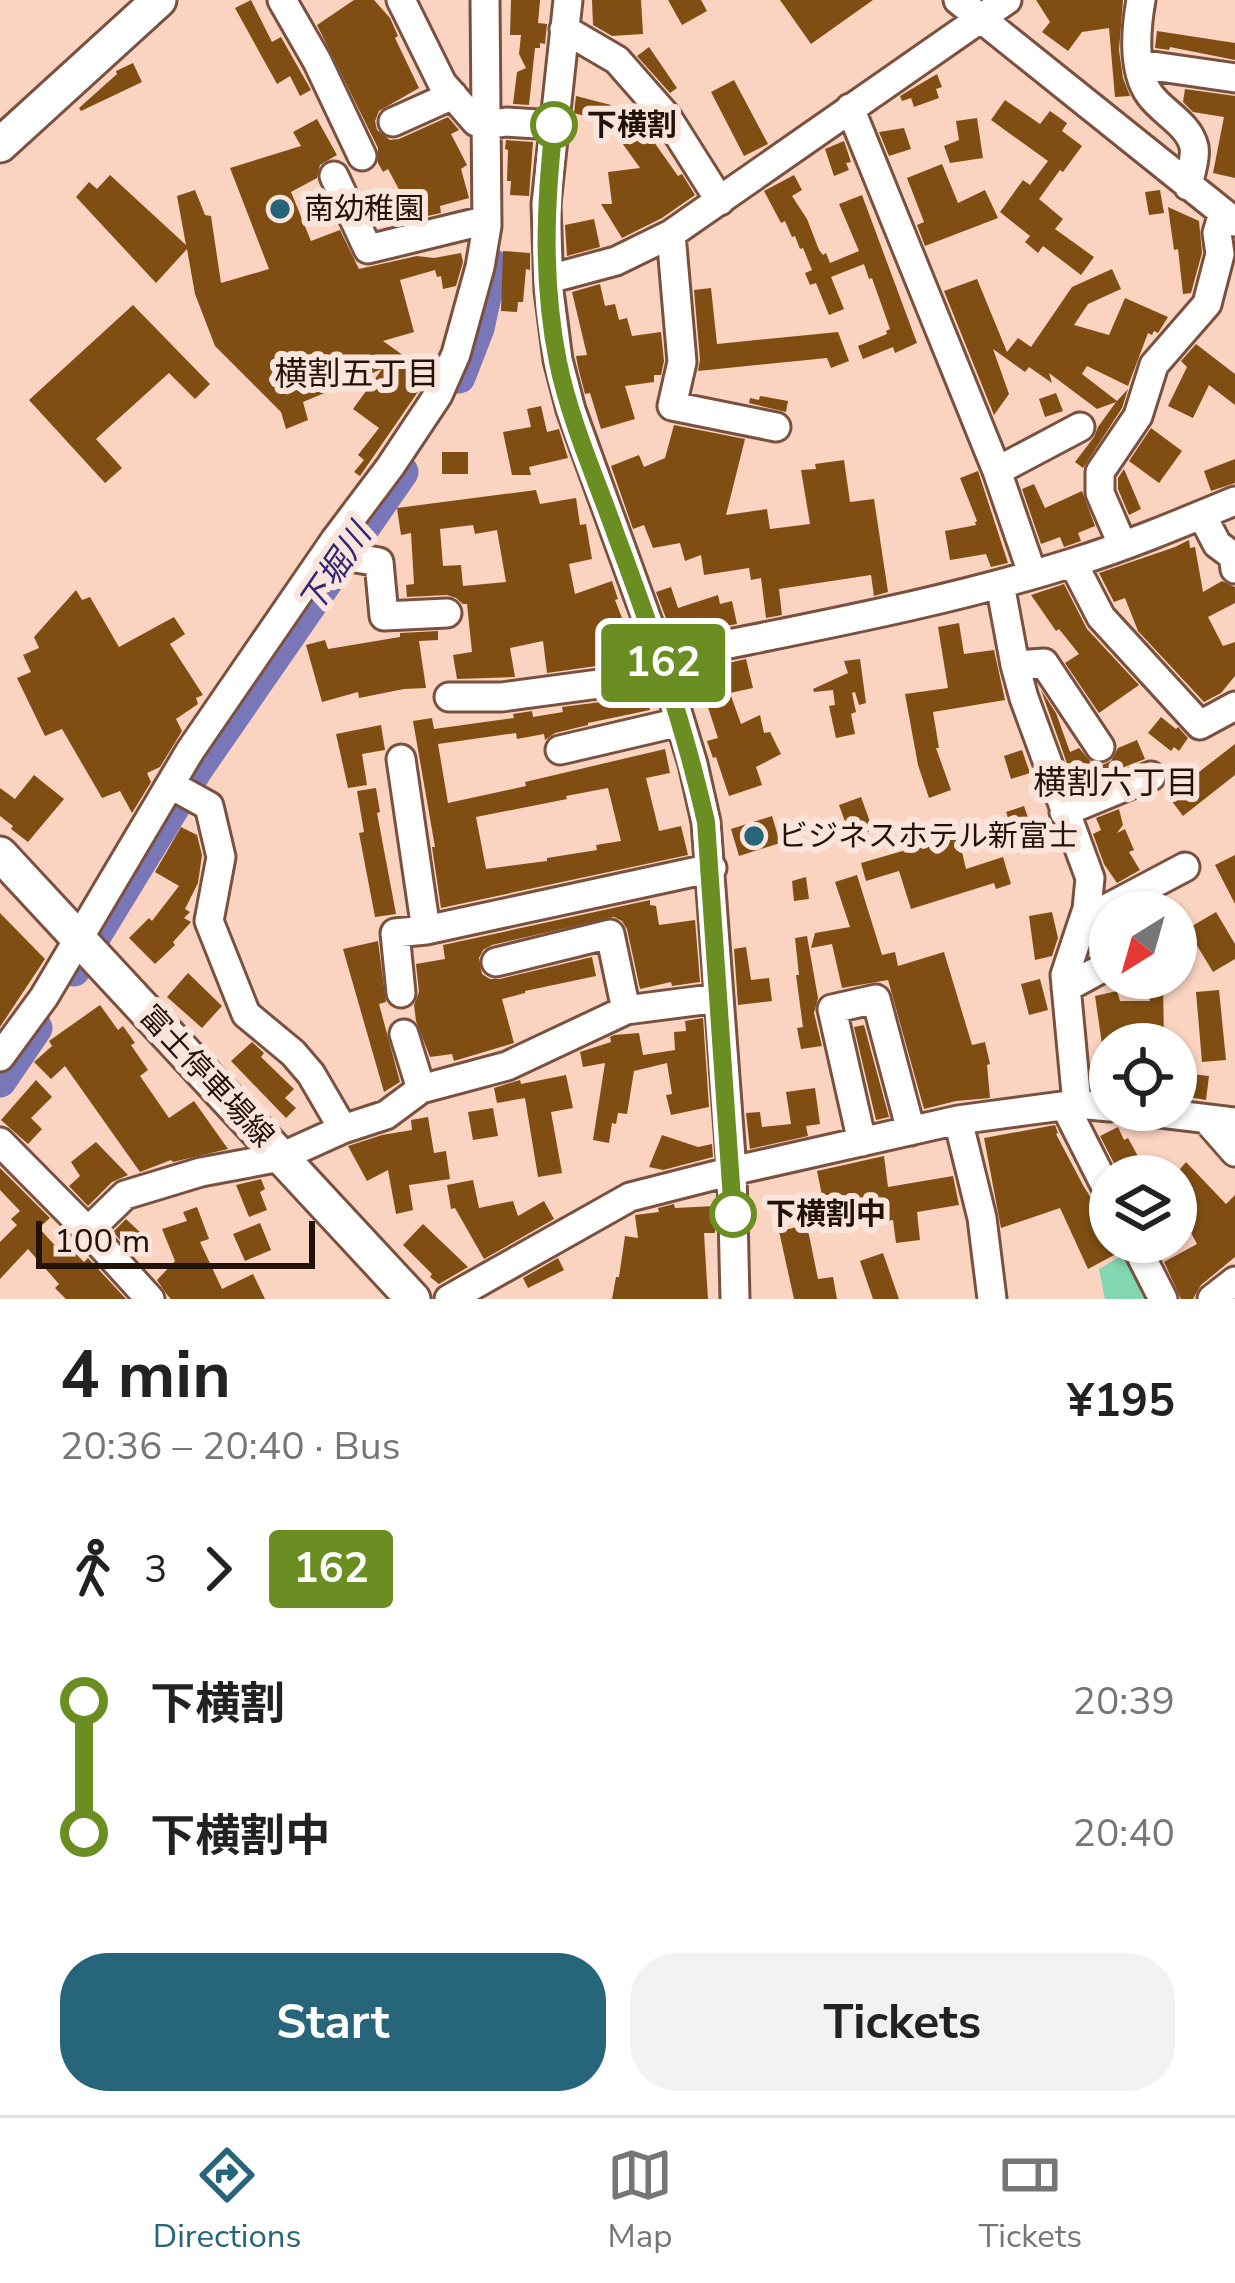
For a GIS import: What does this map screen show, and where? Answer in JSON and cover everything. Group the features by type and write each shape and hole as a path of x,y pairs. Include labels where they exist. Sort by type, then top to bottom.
{"main road":[{"path":"1,135 127,0"},
{"path":"1,135 159,0"},
{"name":"富士停車場線","path":"0,854 413,1299"}],"street":[{"path":"281,0 317,61 362,156"},
{"path":"401,0 442,82 476,122 554,125"},
{"path":"0,1057 87,947 179,790 190,752 342,546 438,395 456,355 480,267 487,220 496,123 485,0"},
{"path":"568,0 546,204 548,279 558,360 571,410 664,667 706,822 732,1171 735,1299"},
{"path":"958,0 1229,217 1217,233 1220,254 1207,304 1154,365 1138,416 1100,472 1100,493 1123,544"},
{"path":"548,279 616,261 671,234 1007,0"},
{"path":"1141,0 1136,26 1139,64 1148,93 1185,129 1195,149 1188,186"},
{"path":"565,29 617,60 667,117 720,201"},
{"path":"1139,64 1235,78"},
{"path":"393,122 453,95"},
{"path":"850,109 997,471 1032,573"},
{"path":"334,176 368,249 487,220"},
{"path":"671,234 682,362 672,406 776,427"},
{"path":"997,471 1080,427"},
{"path":"449,697 502,697 664,667 1000,584 1073,563 1235,501"},
{"path":"1202,515 1217,544 1233,556 1235,569"},
{"path":"342,546 379,562 385,616 447,613"},
{"path":"1073,563 1101,616 1200,725 1235,706"},
{"path":"1000,584 1015,665 1090,878 1083,921 1065,975 1071,1105 1093,1155"},
{"path":"1015,665 1043,663 1100,747"},
{"path":"560,750 680,722"},
{"path":"400,759 426,930"},
{"path":"1064,812 1151,776"},
{"path":"179,790 208,806 221,857 209,921 246,1014 311,1074 343,1129"},
{"path":"1083,921 1185,867"},
{"path":"401,993 395,933 712,868"},
{"path":"496,962 610,934 626,1010"},
{"path":"1066,988 1089,975"},
{"path":"88,1231 125,1195 201,1172 281,1157 386,1115 421,1089 507,1066 626,1010 719,998"},
{"path":"862,1142 832,1009 876,999 911,1131"},
{"path":"404,1034 421,1089"},
{"path":"449,1299 630,1197 958,1120 1089,1106"},
{"path":"958,1120 982,1218 992,1299"},
{"path":"1221,1121 1235,1151"},
{"path":"0,1142 150,1299"},
{"path":"1145,1263 1163,1299"},
{"path":"1211,1299 1235,1281"}],"green space":[{"path":"1109,1263 1141,1263 1161,1299 1105,1299 1099,1269"}],"building":[{"path":"251,0 272,42 281,37 311,90 300,96 290,76 277,84 235,8"},
{"path":"354,0 374,0 390,18 419,88 379,111 377,130 390,140 399,139 448,117 459,130 451,134 467,165 461,169 469,198 440,206 441,213 414,219 409,194 403,197 388,169 383,172 378,148 317,25"},
{"path":"511,0 540,0 538,23 547,24 545,44 535,48 529,105 513,104 517,72 526,68 519,54 521,35 510,35"},
{"path":"592,0 641,0 643,34 612,36 593,25"},
{"path":"668,0 701,0 707,11 682,25"},
{"path":"780,0 873,0 811,44"},
{"path":"1036,0 1123,0 1119,50 1130,96 1115,97 1109,28 1082,32 1068,51 1042,32 1050,22"},
{"path":"1157,31 1235,43 1235,60 1155,48"},
{"path":"649,47 677,88 670,93 637,56"},
{"path":"133,63 142,82 81,111 116,71"},
{"path":"937,74 942,87 936,89 939,98 914,107 911,98 902,101 900,96"},
{"path":"734,80 768,144 744,156 711,92"},
{"path":"1185,89 1235,96 1235,178 1213,173 1224,117 1193,112 1183,102"},
{"path":"576,96 611,105 607,122 574,113"},
{"path":"1005,100 1040,124 1050,111 1067,123 1062,131 1082,146 1039,199 1063,219 1055,229 1094,257 1081,275 1043,246 1038,253 1025,242 1030,236 1000,212 1023,180 1030,185 1048,161 991,120"},
{"path":"632,111 695,195 622,238 601,204 612,204 608,172 640,168 610,126"},
{"path":"977,118 983,158 950,163 944,146 959,140 956,121"},
{"path":"317,119 337,155 320,165 317,178 291,192 311,241 340,230 359,269 417,256 461,253 463,262 456,286 443,289 435,270 400,280 414,332 383,341 428,373 360,476 354,472 364,460 358,455 379,428 353,409 382,369 303,402 308,420 286,429 281,412 215,346 195,294 187,249 156,283 76,197 89,182 97,189 110,175 186,245 177,196 195,190 205,215 211,216 221,283 269,269 230,168 301,146 293,132"},
{"path":"904,128 911,149 889,156 879,132"},
{"path":"506,140 533,142 529,196 510,195"},
{"path":"844,141 849,170 834,176 825,149"},
{"path":"942,164 958,203 985,190 998,218 925,246 917,225 924,222 907,178"},
{"path":"794,175 802,190 792,196 830,263 859,251 839,204 862,195 917,343 863,359 858,346 890,329 864,264 831,277 844,309 829,315 816,283 810,285 805,273 812,270 803,248 785,221 781,223 764,191"},
{"path":"1160,190 1164,213 1149,215 1145,192"},
{"path":"1168,207 1199,221 1202,253 1191,293 1183,294"},
{"path":"594,219 600,247 567,256 565,225"},
{"path":"503,251 530,253 523,302 518,302 517,312 501,311"},
{"path":"1112,269 1121,289 1088,304 1074,325 1109,335 1125,298 1168,317 1158,333 1148,333 1128,386 1087,366 1082,374 1117,401 1128,389 1122,408 1083,468 1075,462 1116,402 1097,409 1049,373 1052,383 1029,367 1025,372 993,349 1009,394 994,415 944,291 977,279 1007,352 1018,338 1031,347 1072,287"},
{"path":"600,284 605,306 615,304 619,320 627,318 632,336 661,332 664,361 654,382 625,386 635,419 601,429 578,367 576,356 587,355 572,292"},
{"path":"711,288 717,344 838,332 849,361 831,368 827,358 698,371 694,290"},
{"path":"133,305 210,384 195,399 169,373 96,439 122,468 105,483 29,400"},
{"path":"1196,344 1235,374 1235,405 1209,385 1193,418 1168,406 1187,367 1181,361"},
{"path":"1056,393 1063,411 1045,417 1039,399"},
{"path":"760,396 788,401 786,412 749,403 750,398 759,400"},
{"path":"541,406 547,432 559,429 568,458 529,467 531,475 512,475 503,432 531,427 527,409"},
{"path":"674,425 745,439 726,515 767,509 770,529 810,524 801,470 844,460 850,502 874,499 888,592 874,596 871,575 779,589 782,615 766,618 761,578 751,580 749,568 704,575 701,555 685,561 680,543 653,548 644,525 633,529 611,466 639,455 644,467 665,458"},
{"path":"1151,428 1182,451 1159,483 1129,461"},
{"path":"442,452 468,452 468,474 442,474"},
{"path":"1235,459 1235,483 1211,491 1204,471"},
{"path":"1124,469 1141,509 1129,515 1118,489"},
{"path":"978,471 1008,563 991,567 986,554 950,560 945,531 976,525 960,478"},
{"path":"1034,484 1045,508 1082,491 1095,526 1078,533 1081,541 1064,547 1060,537 1041,544 1022,489"},
{"path":"536,490 540,504 576,498 592,559 569,564 575,594 612,581 632,661 547,673 543,641 510,648 515,677 457,679 453,655 472,652 467,604 447,595 407,597 406,585 414,584 411,533 401,535 397,508","holes":["473,525 475,534 497,530 506,582 463,586 461,565 443,566 440,529"]},
{"path":"1189,540 1190,548 1195,547 1203,592 1222,581 1235,587 1235,603 1208,617 1223,646 1235,642 1235,676 1221,693 1204,702 1138,631 1125,598 1114,602 1099,573"},
{"path":"1064,584 1087,629 1139,685 1099,713 1065,663 1079,654 1031,595"},
{"path":"671,587 678,608 718,595 720,604 732,601 737,624 711,629 710,624 674,634 656,592"},
{"path":"76,590 82,600 90,597 119,647 174,617 185,634 170,644 203,695 176,719 182,731 160,767 147,773 151,782 132,813 120,791 102,798 62,729 45,736 17,678 31,672 23,655 39,648 34,637"},
{"path":"959,623 964,654 994,650 1005,700 933,712 936,748 951,790 929,798 905,694 948,688 938,627"},
{"path":"438,631 438,640 419,641 426,688 359,698 358,692 322,702 306,645 325,640 328,649 400,637 400,633"},
{"path":"746,659 753,688 730,693 741,724 760,715 764,733 770,732 781,754 756,767 762,785 729,796 707,741 718,738 704,695 696,698 687,672"},
{"path":"860,659 866,703 859,705 852,693 855,734 836,738 829,706 835,705 833,690 813,689 848,673 844,661"},
{"path":"1041,690 1056,713 1070,752 1079,748 1091,762 1102,765 1111,761 1118,748 1137,740 1145,759 1075,786"},
{"path":"647,696 650,710 588,723 545,740 544,734 517,739 516,733 438,744 448,803 665,749 670,773 646,778 659,831 681,826 688,855 441,908 413,721 432,718 434,729 514,718 513,714 532,711 533,717 563,712 562,707","holes":["608,788 621,841 547,861 486,869 476,817"]},
{"path":"1161,717 1188,738 1179,751 1174,747 1171,751 1148,733"},
{"path":"381,725 385,750 362,754 367,785 348,788 336,734"},
{"path":"1235,744 1235,775 1183,816 1168,796"},
{"path":"1022,750 1030,773 1011,779 1004,756"},
{"path":"34,775 64,799 28,842 0,816 0,788 15,799"},
{"path":"376,788 396,914 375,917 359,833 364,832 357,791"},
{"path":"861,797 873,830 851,838 839,805"},
{"path":"1024,806 1032,829 1014,835 1006,812"},
{"path":"1119,809 1123,825 1117,833 1125,829 1134,850 1129,852 1140,870 1117,883 1093,834 1101,830 1096,818"},
{"path":"772,816 780,843 739,856 731,829"},
{"path":"181,827 197,835 202,855 198,883 185,909 190,912 184,918 191,922 155,964 129,938 149,918 152,921 179,886 155,872"},
{"path":"958,835 966,869 1003,857 1011,884 996,889 994,883 911,909 899,871 866,881 861,863"},
{"path":"1235,855 1235,904 1215,865"},
{"path":"857,875 882,955 895,952 898,966 944,952 972,1045 985,1042 990,1098 924,1109 888,980 842,988 832,944 811,948 815,933 850,927 835,882"},
{"path":"806,877 809,899 794,901 792,881"},
{"path":"650,900 656,906 659,925 695,920 700,982 640,989 627,929 614,917 492,945 479,958 482,974 490,979 592,957 596,976 502,999 514,1043 454,1061 452,1054 430,1057 416,1021 416,964 445,959 443,945"},
{"path":"1052,912 1058,938 1052,956 1035,960 1029,916"},
{"path":"1216,912 1235,944 1235,959 1213,972 1197,946 1197,923"},
{"path":"0,913 45,959 0,1027"},
{"path":"807,936 822,1046 801,1049 795,938"},
{"path":"378,941 386,1002 379,1004 400,1082 384,1092 343,949"},
{"path":"746,947 751,980 769,978 772,1001 738,1005 734,949"},
{"path":"188,973 222,1006 202,1028 167,997"},
{"path":"1040,979 1048,1010 1029,1015 1021,984"},
{"path":"1219,990 1226,1060 1202,1062 1197,992"},
{"path":"1095,999 1163,999 1164,1023 1099,1023"},
{"path":"100,1005 118,1030 123,1026 135,1043 131,1045 148,1070 140,1076 169,1118 194,1101 228,1149 171,1160 140,1172 65,1066 51,1079 34,1062 52,1046 49,1041"},
{"path":"703,1018 709,1107 671,1115 667,1063 634,1071 627,1114 618,1113 609,1143 593,1140 605,1063 583,1067 580,1052 611,1042 614,1035 639,1033 643,1055 675,1050 674,1032 686,1031 685,1021"},
{"path":"864,1025 889,1117 876,1120 854,1027"},
{"path":"252,1042 294,1089 285,1098 296,1108 286,1118 231,1061"},
{"path":"566,1075 573,1108 551,1112 562,1173 538,1177 525,1098 497,1103 494,1088"},
{"path":"1197,1075 1209,1076 1206,1100 1197,1098"},
{"path":"36,1080 52,1097 31,1118 42,1129 28,1144 1,1120"},
{"path":"815,1088 820,1124 806,1126 808,1136 750,1149 746,1113 760,1112 762,1127 791,1124 786,1092"},
{"path":"493,1108 498,1136 473,1140 468,1112"},
{"path":"428,1117 434,1153 446,1151 450,1179 409,1185 413,1210 396,1214 388,1170 367,1181 348,1146 412,1130 411,1120"},
{"path":"1055,1125 1089,1195 1089,1263 1099,1263 1088,1269 1060,1208 1001,1228 984,1138"},
{"path":"1120,1131 1137,1155 1110,1155 1100,1136"},
{"path":"662,1135 698,1147 712,1144 713,1157 663,1170 649,1167"},
{"path":"96,1142 128,1175 112,1182 88,1206 69,1186 80,1176 71,1162"},
{"path":"884,1156 888,1187 953,1176 959,1205 917,1212 920,1240 896,1243 893,1220 867,1224 863,1202 825,1210 817,1171"},
{"path":"0,1168 50,1218 39,1228 61,1252 68,1246 84,1262 88,1258 126,1299 66,1299 28,1249 0,1279 0,1242 17,1225 11,1219 20,1211 0,1190"},
{"path":"1197,1174 1226,1204 1235,1195 1235,1257 1201,1285 1193,1299 1181,1299 1164,1263 1197,1263"},
{"path":"261,1179 267,1210 249,1217 236,1185"},
{"path":"473,1180 479,1208 513,1201 518,1216 544,1201 554,1219 484,1259 455,1208 451,1209 447,1185"},
{"path":"674,1204 675,1208 715,1206 715,1233 704,1233 708,1299 612,1299 625,1236 638,1238 635,1215 659,1212 658,1208"},
{"path":"197,1207 209,1239 200,1242 222,1289 253,1274 265,1299 168,1296 157,1280 175,1261 162,1229 187,1221 183,1212"},
{"path":"126,1219 144,1236 130,1251 113,1232"},
{"path":"260,1223 271,1250 245,1261 233,1234"},
{"path":"423,1224 468,1267 439,1284 430,1277 403,1245"},
{"path":"807,1225 818,1279 833,1277 837,1299 794,1299 779,1231"},
{"path":"883,1253 899,1299 873,1299 860,1261"},
{"path":"558,1258 564,1270 528,1288 523,1278"}],"waterway":[{"name":"下堀川","path":"459,377 478,328 492,265"},
{"name":"下堀川","path":"74,970 198,767 402,472"},
{"name":"下堀川","path":"0,1081 36,1028"}],"bus line":[{"name":"162","path":"554,125 546,258 558,360 571,410 662,658 706,822 733,1214"}],"place":[{"name":"下横割","path":"554,125"},
{"name":"南幼稚園","path":"280,209"},
{"name":"ビジネスホテル新富士","path":"754,836"},
{"name":"下横割中","path":"733,1214"}],"district":[{"name":"横割五丁目","path":"357,373"},
{"name":"横割六丁目","path":"1116,782"}]}
